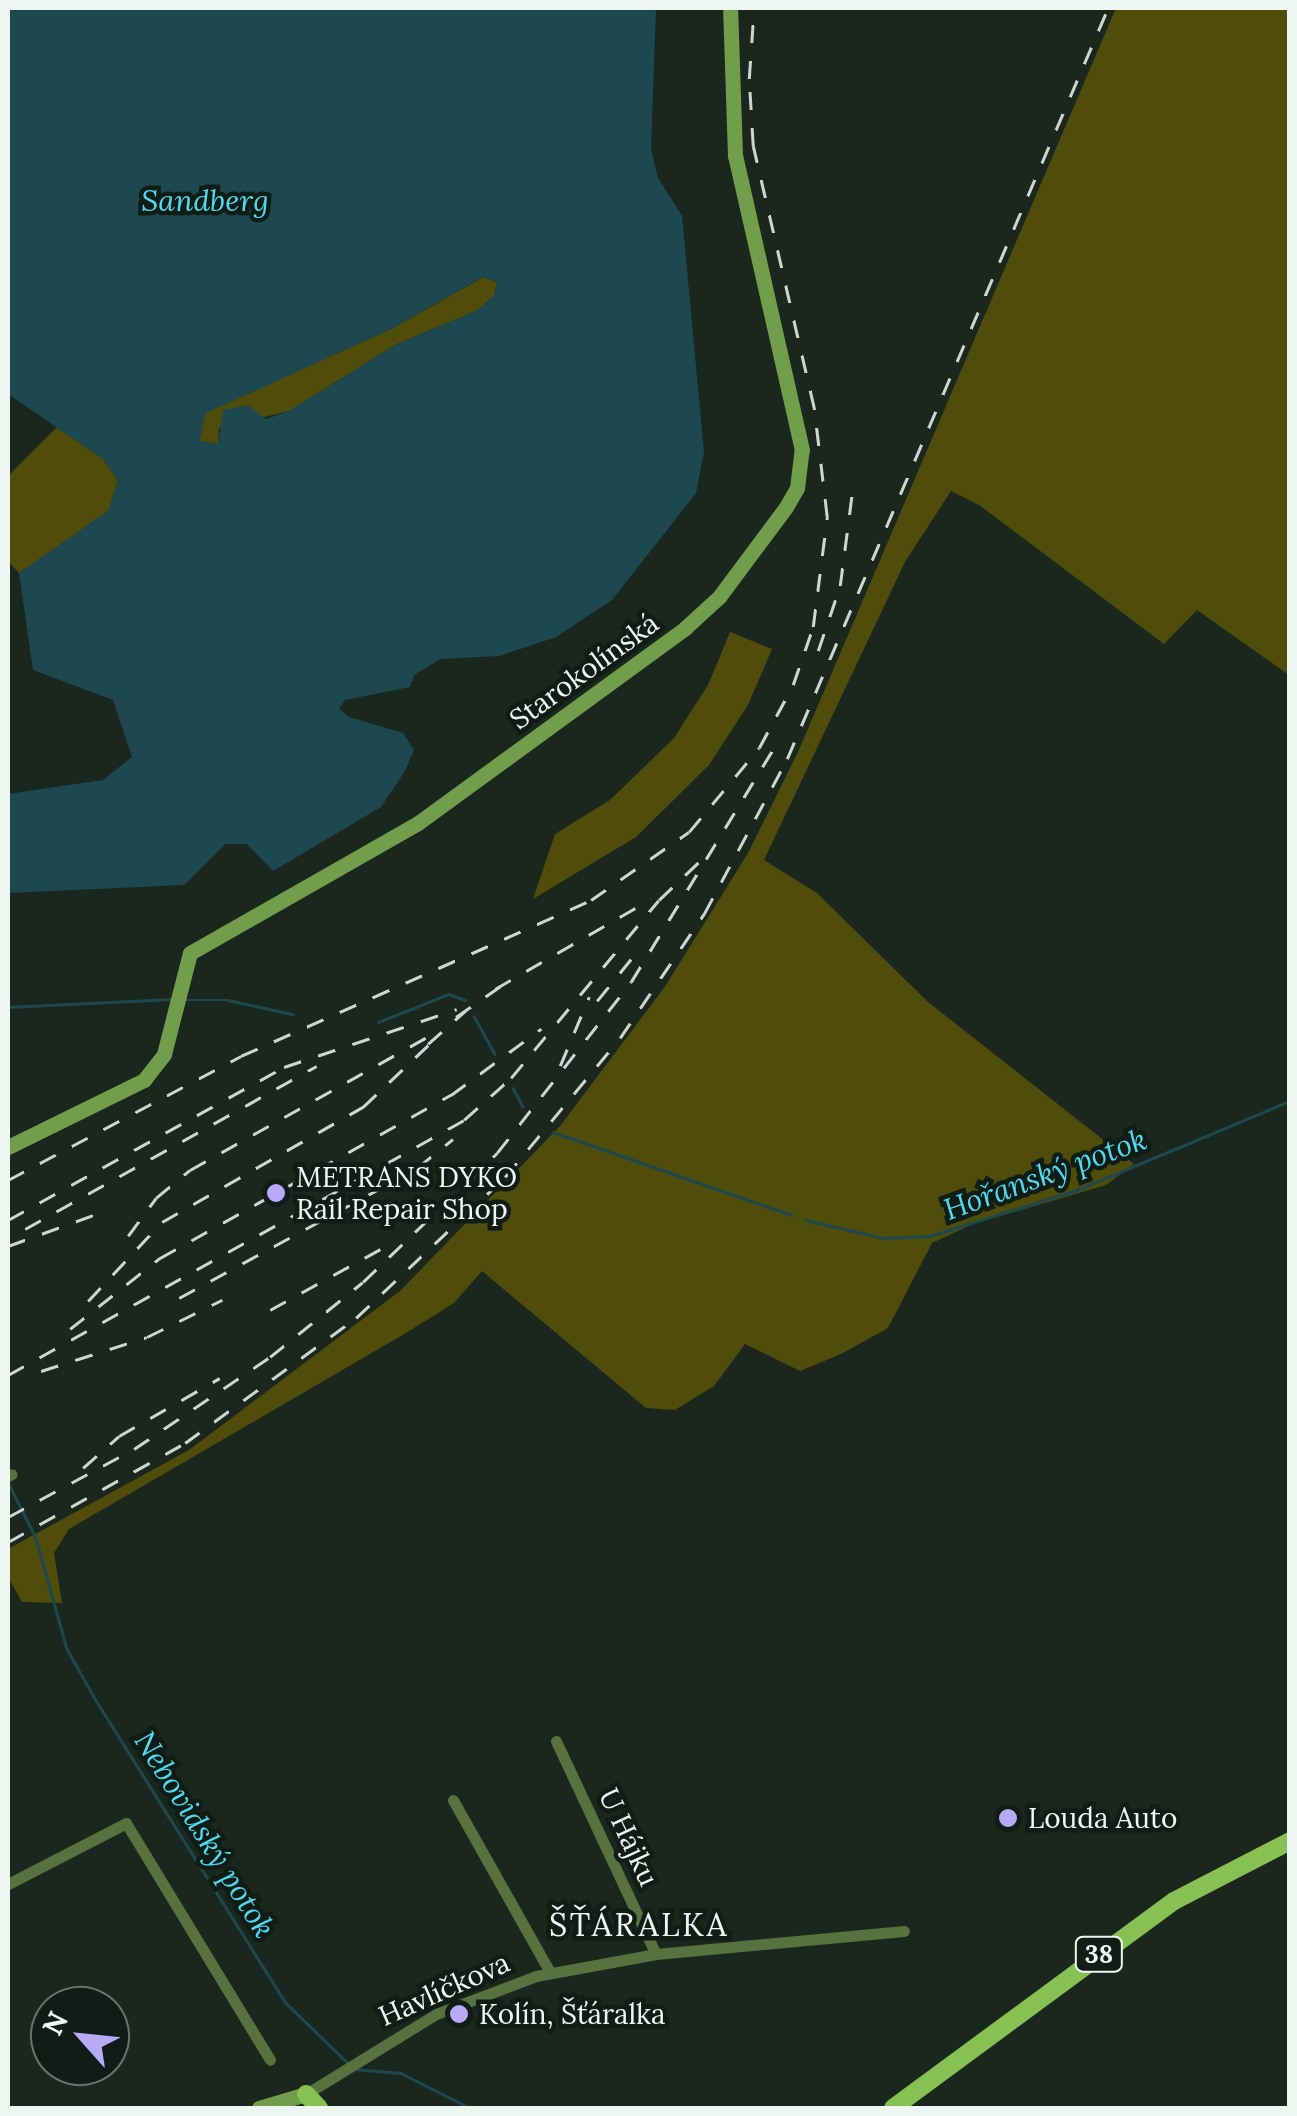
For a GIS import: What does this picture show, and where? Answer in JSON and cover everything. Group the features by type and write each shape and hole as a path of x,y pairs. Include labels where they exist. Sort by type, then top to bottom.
{"main road":[{"name":"38","path":"893,2108 1160,1910 1290,1841"}],"street":[{"name":"Starokolínská","path":"8,1148 144,1080 164,1054 177,985 190,953 205,940 392,840 685,628 719,597 786,507 797,488 802,450 735,156 730,8"},
{"name":"U Hájku","path":"556,1741 656,1954"},
{"path":"453,1800 550,1972"},
{"path":"8,1884 126,1823 270,2060"},
{"name":"Havlíčkova","path":"259,2108 312,2101 337,2070 359,2057 478,1994 550,1972 656,1954 904,1931"}],"shaded area":[{"path":"1116,8 1289,8 1289,675 1197,610 1164,644 979,505 951,491 905,562 764,860 817,893 928,1002 1134,1164 1106,1185 973,1224 932,1243 888,1328 841,1354 800,1371 745,1344 714,1386 675,1410 646,1408 482,1271 454,1303 406,1333 69,1529 54,1553 62,1603 22,1602 8,1577 8,1549 189,1450 400,1291 560,1126 664,988 748,853 798,752"},
{"path":"483,277 497,282 494,296 476,311 397,344 289,411 219,428 218,444 199,441 205,413 393,328"},
{"path":"57,427 103,459 118,480 109,511 19,573 8,561 8,476"},
{"path":"730,632 772,649 748,705 709,765 636,837 533,899 555,834 610,800 674,738 708,685"}],"water":[{"name":"Sandberg","path":"8,8 656,8 651,149 658,178 682,216 704,452 696,493 612,600 556,637 499,656 441,659 415,674 410,687 345,700 339,709 349,717 403,733 414,750 381,807 273,871 247,844 225,844 184,885 8,893 8,794 103,780 132,757 113,700 33,670 19,573 108,511 118,480 103,459 8,394","holes":["482,277 497,282 494,296 476,311 397,344 289,411 266,419 248,405 223,410 218,444 199,441 206,413 393,328"]}],"waterway":[{"name":"Hořanský potok","path":"378,1022 449,994 465,1000"},
{"name":"Hořanský potok","path":"8,1007 172,999"},
{"name":"Hořanský potok","path":"185,1000 228,1000 292,1014"},
{"name":"Hořanský potok","path":"474,1016 495,1054"},
{"name":"Hořanský potok","path":"513,1088 523,1107"},
{"name":"Hořanský potok","path":"806,1220 883,1238 930,1236 1077,1190 1290,1101"},
{"name":"Hořanský potok","path":"553,1132 791,1215"},
{"name":"Nebovidský potok","path":"8,1482 36,1538 67,1649 97,1702 286,2003 348,2063"},
{"name":"Nebovidský potok","path":"353,2069 401,2073 470,2108"}],"railway":[{"path":"8,1180 241,1056 591,900 689,832 759,748 793,685 813,627 827,517 814,408 753,146 749,79 754,8"},
{"path":"8,1542 185,1443 356,1318 505,1177 620,1038 704,914 787,759 1108,8"},
{"path":"818,651 840,586 853,486"},
{"path":"8,1517 134,1449 270,1357 363,1282 497,1153 631,982 773,749"},
{"path":"8,1375 464,1120 511,1078 659,900 704,857"},
{"path":"495,989 651,899"},
{"path":"597,1001 631,959"},
{"path":"456,1017 505,983"},
{"path":"560,1066 589,997"},
{"path":"8,1220 284,1067 457,1009"},
{"path":"428,1044 465,1011"},
{"path":"70,1329 160,1258 451,1095 541,1029"},
{"path":"88,1301 162,1222 363,1107 439,1035"},
{"path":"128,1236 156,1198 190,1170 427,1037"},
{"path":"25,1229 317,1066"},
{"path":"179,1298 417,1168 453,1139"},
{"path":"8,1246 102,1212"},
{"path":"270,1310 393,1242"},
{"path":"41,1371 147,1337 222,1300"},
{"path":"83,1468 119,1436 220,1378"}],"place":[{"name":"METRANS DYKO Rail Repair Shop","path":"276,1193"},
{"name":"Louda Auto","path":"1008,1818"},
{"name":"Kolín, Šťáralka","path":"459,2014"}],"district":[{"name":"ŠŤÁRALKA","path":"639,1925"}]}
